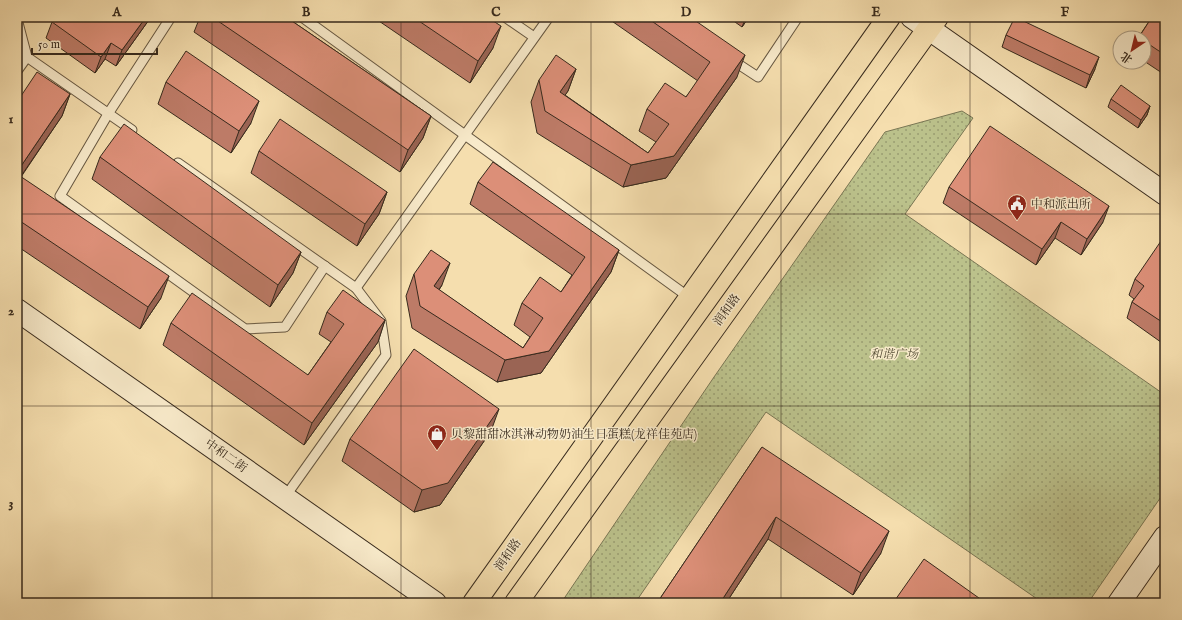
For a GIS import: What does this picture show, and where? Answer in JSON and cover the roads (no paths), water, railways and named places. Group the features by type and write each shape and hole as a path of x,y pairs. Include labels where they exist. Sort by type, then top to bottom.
{"main road":[{"name":"润和路","path":"474,603 889,17"},
{"name":"润和路","path":"516,603 926,21"}],"street":[{"path":"926,21 1165,194"},
{"name":"中和二街","path":"17,310 286,497 435,603"},
{"name":"中和二街","path":"17,326 409,603"},
{"path":"1120,603 1165,537"}],"lane":[{"path":"171,17 108,114 60,196 245,329 285,327 325,266"},
{"path":"302,17 690,298"},
{"path":"505,17 534,37"},
{"path":"356,288 549,17"},
{"path":"726,56 758,77 798,17"},
{"path":"17,19 27,56 140,136"},
{"path":"17,71 27,56"},
{"path":"172,159 356,288 381,321 386,354 286,497"}],"place":[{"name":"中和派出所","path":"1017,221"},
{"name":"贝黎甜甜冰淇淋动物奶油生日蛋糕(龙祥佳苑店)","path":"437,451"}],"park label":[{"name":"和谐广场","path":"894,354"}]}
